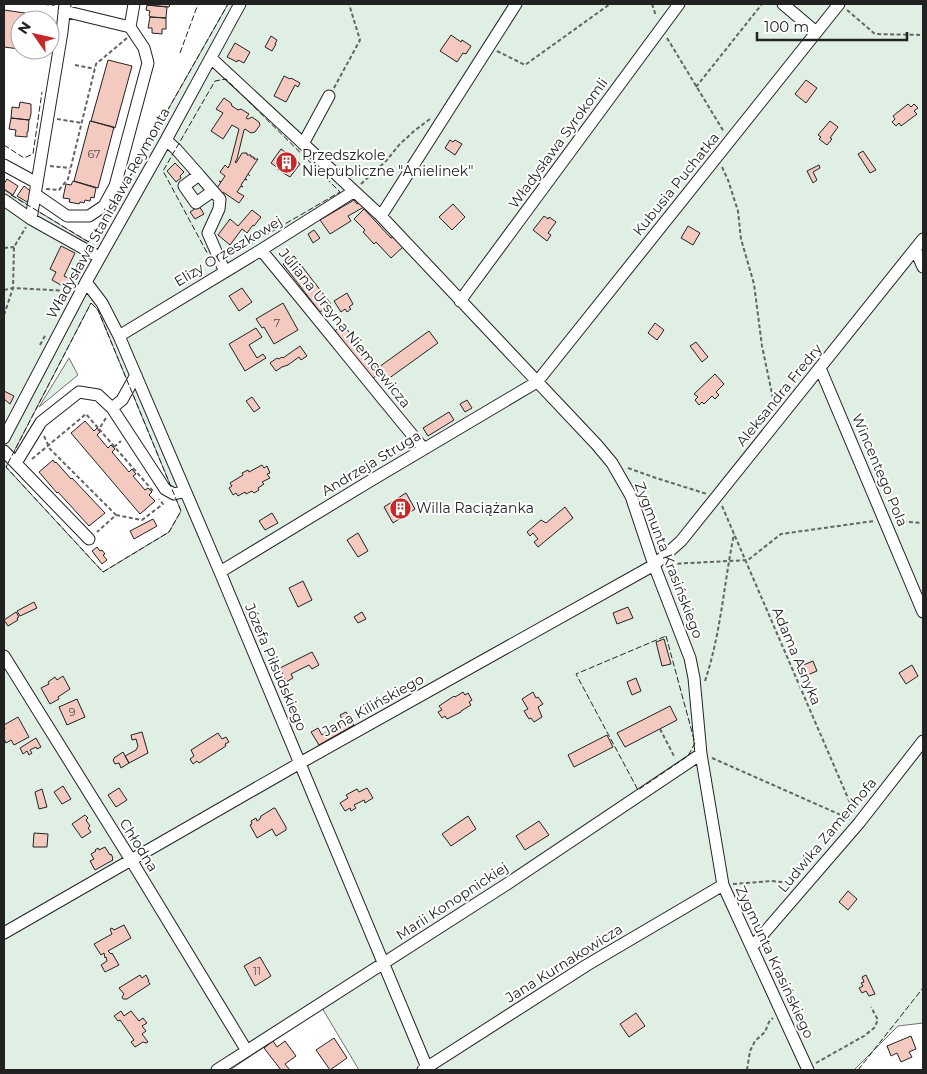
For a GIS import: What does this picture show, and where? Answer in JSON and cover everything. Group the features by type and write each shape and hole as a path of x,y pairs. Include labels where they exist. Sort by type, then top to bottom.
{"street":[{"path":"4,165 67,216 89,216 104,206 115,186 148,63 144,48 132,30 134,4"},
{"name":"Władysława Stanisława Reymonta","path":"4,438 99,257 166,140 240,4"},
{"path":"380,216 516,4"},
{"name":"Władysława Syrokomli","path":"460,301 679,4"},
{"path":"783,4 816,32"},
{"path":"31,219 62,35 62,7 132,30"},
{"name":"Kubusia Puchatka","path":"537,382 816,32 843,7"},
{"name":"Zygmunta Krasińskiego","path":"211,58 380,216 612,462 631,496 654,564 690,658 694,678 701,754 723,886 808,1069"},
{"path":"303,144 329,96"},
{"path":"166,140 220,199 219,209 208,234 225,272"},
{"path":"199,175 184,186 196,203 213,191"},
{"name":"Elizy Orzeszkowej","path":"119,336 353,192"},
{"path":"4,200 31,219 99,257"},
{"name":"Aleksandra Fredry","path":"654,564 681,541 923,239"},
{"path":"915,249 923,267"},
{"name":"Juliana Ursyna Niemcewicza","path":"261,250 424,449"},
{"name":"Józefa Piłsudskiego","path":"86,282 102,303 136,375 300,763 426,1070"},
{"name":"Wincentego Pola","path":"820,368 923,612"},
{"path":"112,408 122,400 136,375"},
{"name":"Andrzeja Struga","path":"220,572 537,382"},
{"path":"19,466 41,422 79,392 98,395 112,408 165,489 174,494 185,491"},
{"path":"4,451 89,539"},
{"name":"Jana Kilińskiego","path":"4,934 300,763 654,564"},
{"name":"Chłodna","path":"4,656 247,1051"},
{"name":"Ludwika Zamenhofa","path":"752,947 859,823 923,741"},
{"name":"Marii Konopnickiej","path":"217,1070 507,884 701,754"},
{"name":"Jana Kurnakowicza","path":"426,1070 587,965 723,886"}],"path":[{"path":"45,4 62,7"},
{"path":"329,96 360,40 349,4"},
{"path":"488,47 525,65 610,4"},
{"path":"652,4 661,28 729,141"},
{"path":"696,87 762,4"},
{"path":"843,7 875,34 923,35"},
{"path":"36,189 60,190 68,179 96,64 132,30"},
{"path":"75,65 95,69"},
{"path":"353,192 414,131 427,121 448,111"},
{"path":"48,118 82,123"},
{"path":"718,156 738,211 741,239 754,284 762,346 778,420"},
{"path":"40,165 70,168"},
{"path":"4,315 13,288 14,247 31,219"},
{"path":"4,248 14,247"},
{"path":"4,290 13,288 72,292"},
{"path":"99,429 112,408"},
{"path":"19,466 48,444 86,414 164,504 142,520 116,515 50,448 48,444 39,425"},
{"path":"628,468 700,492 718,496"},
{"name":"Adama Asnyka","path":"718,496 859,823"},
{"path":"89,539 116,515"},
{"path":"654,564 748,560 781,534 884,520 923,523"},
{"path":"703,687 716,642 723,608 728,561 734,534"},
{"path":"660,729 680,768"},
{"path":"701,754 859,823"},
{"path":"723,886 771,880 807,884"},
{"path":"808,1069 864,1036 874,1028 878,1020 871,1007"},
{"path":"748,1070 750,1051 755,1041 765,1032 769,1022 781,1009"}],"green space":[{"path":"228,4 923,4 923,1023 898,1026 854,1070 359,1070 322,1008 230,1070 4,1070 4,190 88,242 92,237 95,238","holes":["91,303 98,310 181,511 169,532 103,572 6,467"]},
{"path":"69,358 78,375 39,407"}],"building":[{"path":"147,4 170,4 169,7"},
{"path":"147,5 167,7 166,18 150,17 150,11 146,10"},
{"path":"4,10 10,11 10,48 4,47"},
{"path":"150,17 166,18 166,29 162,29 162,34 152,33 152,28 148,28"},
{"path":"451,35 471,46 466,54 463,53 457,62 440,51"},
{"path":"271,36 277,40 272,51 265,47"},
{"path":"235,43 250,52 244,63 227,57"},
{"path":"108,60 132,66 115,128 91,121"},
{"path":"284,76 300,83 298,87 295,85 286,102 274,96"},
{"path":"806,80 817,88 806,103 795,94"},
{"path":"224,98 238,110 241,109 249,114 246,118 252,117 260,125 255,132 251,133 244,130 235,162 242,153 247,153 247,155 254,157 254,159 258,159 241,185 243,187 241,186 237,192 244,196 239,203 223,192 221,195 218,193 220,191 215,188 217,188 225,176 220,172 225,165 228,168 230,164 239,129 232,125 223,139 211,131 223,113 216,109"},
{"path":"20,102 31,104 29,120 11,118 12,107 19,108"},
{"path":"908,104 911,107 914,104 918,108 914,111 917,114 901,126 899,123 896,126 892,122 895,119 893,116"},
{"path":"11,118 29,120 27,137 15,136 16,130 9,129"},
{"path":"90,121 114,127 98,188 74,181"},
{"path":"830,121 838,127 827,145 819,139 821,137 818,135"},
{"path":"450,140 453,142 455,140 462,144 455,155 445,148"},
{"name":"Przedszkole Niepubliczne \"Anielinek\"","path":"281,149 289,153 300,164 290,177 271,163"},
{"path":"863,151 876,170 870,173 858,154"},
{"path":"175,163 184,172 176,182 167,171"},
{"path":"819,165 820,168 813,172 817,180 813,183 807,171"},
{"path":"7,179 18,186 13,195 4,189"},
{"path":"73,181 96,188 94,198 91,197 90,201 85,200 84,203 80,202 79,204 69,202 70,199 63,198 66,184 71,185"},
{"path":"24,186 33,193 27,202 17,196"},
{"path":"354,200 357,204 360,202 364,207 348,216 351,221 330,234 320,220"},
{"path":"453,204 465,217 452,230 439,217"},
{"path":"199,206 204,214 195,219 190,212"},
{"path":"364,209 391,238 393,237 403,247 391,258 376,242 374,244 363,232 365,230 354,219"},
{"path":"252,210 261,217 247,233 242,229 230,245 218,235 230,219 238,226"},
{"path":"544,216 556,222 548,233 551,235 547,241 533,230"},
{"path":"688,226 700,233 693,245 681,238"},
{"path":"314,230 320,238 313,243 308,234"},
{"path":"61,246 75,253 64,276 70,279 66,288 52,280 56,272 50,269"},
{"path":"294,256 331,304 320,312 283,264"},
{"path":"242,288 252,302 239,311 229,296"},
{"path":"347,293 353,304 347,312 345,309 341,312 334,301"},
{"path":"283,303 298,330 274,344 264,327 262,328 256,319"},
{"path":"655,323 664,330 657,340 648,333"},
{"path":"343,324 380,373 372,379 335,331"},
{"path":"256,328 262,337 249,345 257,358 263,354 266,358 245,371 229,344"},
{"path":"429,331 438,343 388,379 379,367"},
{"path":"696,342 708,357 702,362 690,346"},
{"path":"300,346 307,356 301,360 299,357 276,371 270,363 277,358 283,358"},
{"path":"715,374 724,384 716,392 719,395 715,399 712,396 704,404 702,402 699,405 695,400 698,397 694,394"},
{"path":"4,391 14,396 10,404 4,399"},
{"path":"252,397 260,408 254,412 246,401"},
{"path":"467,400 472,408 465,412 460,404"},
{"path":"449,412 454,420 428,436 423,428"},
{"path":"85,421 94,431 97,428 100,432 97,435 108,448 111,445 115,449 112,452 129,472 132,469 136,474 133,476 145,490 148,488 152,492 149,495 155,501 140,514 71,433"},
{"path":"53,460 105,513 89,526 39,472"},
{"path":"262,465 264,468 267,466 270,473 267,474 270,478 262,482 264,484 258,488 259,490 254,493 252,491 238,496 236,493 233,495 229,488 232,486 230,483 243,475 242,473 248,470 249,472"},
{"name":"Willa Raciążanka","path":"406,493 415,509 393,523 384,507"},
{"path":"565,507 573,518 538,547 534,542 538,539 533,533 530,536 527,532 541,520 546,523"},
{"path":"272,513 278,523 265,530 259,521"},
{"path":"153,519 157,526 134,539 130,531"},
{"path":"358,533 368,551 358,557 347,540"},
{"path":"97,547 100,551 102,550 107,560 102,564 92,551"},
{"path":"303,581 312,600 298,607 289,588"},
{"path":"34,602 37,608 20,616 17,611"},
{"path":"628,607 633,618 617,624 613,613"},
{"path":"16,612 19,617 17,618 18,620 8,626 4,620"},
{"path":"362,612 366,619 358,623 354,617"},
{"path":"664,639 671,664 662,666 656,642"},
{"path":"312,652 319,665 312,669 309,665 291,674 293,678 286,682 280,668"},
{"path":"813,661 817,671 805,676 801,666"},
{"path":"912,665 918,676 906,684 899,673"},
{"path":"63,676 70,689 50,704 41,688 49,684 48,682 55,677 57,680"},
{"path":"636,678 641,691 632,695 627,682"},
{"path":"463,692 465,695 468,693 472,700 469,702 471,705 447,719 445,716 442,718 438,712 442,710 439,706"},
{"path":"533,692 536,698 538,697 543,704 538,707 542,717 534,722 531,718 529,719 524,711 528,709 522,699"},
{"path":"77,699 85,717 67,725 59,707"},
{"path":"670,706 677,720 625,747 617,733"},
{"path":"346,712 354,725 319,745 311,732 318,728 322,735 342,723 340,715"},
{"path":"18,717 29,737 14,745 11,740 6,743 4,739 4,725"},
{"path":"142,732 148,753 129,763 125,756 136,750 138,746 136,739 132,740 131,735"},
{"path":"218,733 222,739 226,737 229,742 225,744 226,746 199,763 197,761 193,764 190,759 194,756 191,750"},
{"path":"607,735 613,747 574,767 568,755"},
{"path":"36,738 41,747 30,750 32,753 29,755 27,751 23,754 20,748"},
{"path":"123,752 129,763 121,768 119,763 115,764 113,760"},
{"path":"63,786 71,799 62,804 54,792"},
{"path":"119,788 127,800 116,807 108,795"},
{"path":"367,788 373,798 365,803 364,800 354,805 356,808 351,811 350,808 345,811 340,803 348,798 346,795 357,789 359,792"},
{"path":"42,789 47,807 39,809 35,792"},
{"path":"274,808 286,830 276,836 272,829 257,838 250,825 252,824 251,821 256,818 257,821 261,816"},
{"path":"85,815 88,818 86,820 91,832 82,838 72,824"},
{"path":"468,816 476,829 451,846 442,834"},
{"path":"539,821 549,835 525,850 516,836"},
{"path":"34,833 48,834 47,847 33,847"},
{"path":"105,847 113,860 95,870 90,861 94,859 91,854 98,848 99,850"},
{"path":"848,891 857,899 848,910 839,902"},
{"path":"124,925 131,938 108,951 112,953 119,965 105,972 101,965 107,961 106,957 104,953 101,955 94,944 112,934 110,929 114,930"},
{"path":"260,957 271,976 255,986 244,966"},
{"path":"140,975 142,978 146,975 150,984 127,999 123,999 124,994 119,988"},
{"path":"866,975 875,994 869,996 866,991 862,993 859,988 863,986 861,983 864,982 862,977"},
{"path":"121,1011 124,1016 131,1011 139,1021 143,1018 147,1023 142,1026 146,1031 142,1034 148,1042 143,1042 135,1047 131,1042 134,1040 120,1020 118,1021 114,1016"},
{"path":"636,1013 645,1026 629,1037 620,1024"},
{"path":"911,1036 916,1049 909,1052 912,1057 901,1062 897,1053 891,1056 887,1046"},
{"path":"334,1038 347,1058 330,1070 316,1050"},
{"path":"273,1041 277,1047 285,1041 296,1056 285,1064 290,1070 281,1070 264,1048"}],"fence":[{"path":"180,53 198,4"},
{"path":"11,195 89,242 92,237 95,238 228,4"},
{"path":"211,260 163,171 215,81 226,79 340,192 223,260"},
{"path":"4,145 24,158 33,154 42,92"},
{"path":"91,303 98,310 181,511 169,532 103,572 6,467 91,303"},
{"path":"666,636 695,743 688,756 638,790 576,674 666,636"},
{"path":"858,1070 923,988"}],"place":[{"name":"Przedszkole Niepubliczne \"Anielinek\"","path":"286,163"},
{"name":"Willa Raciążanka","path":"400,508"}]}
